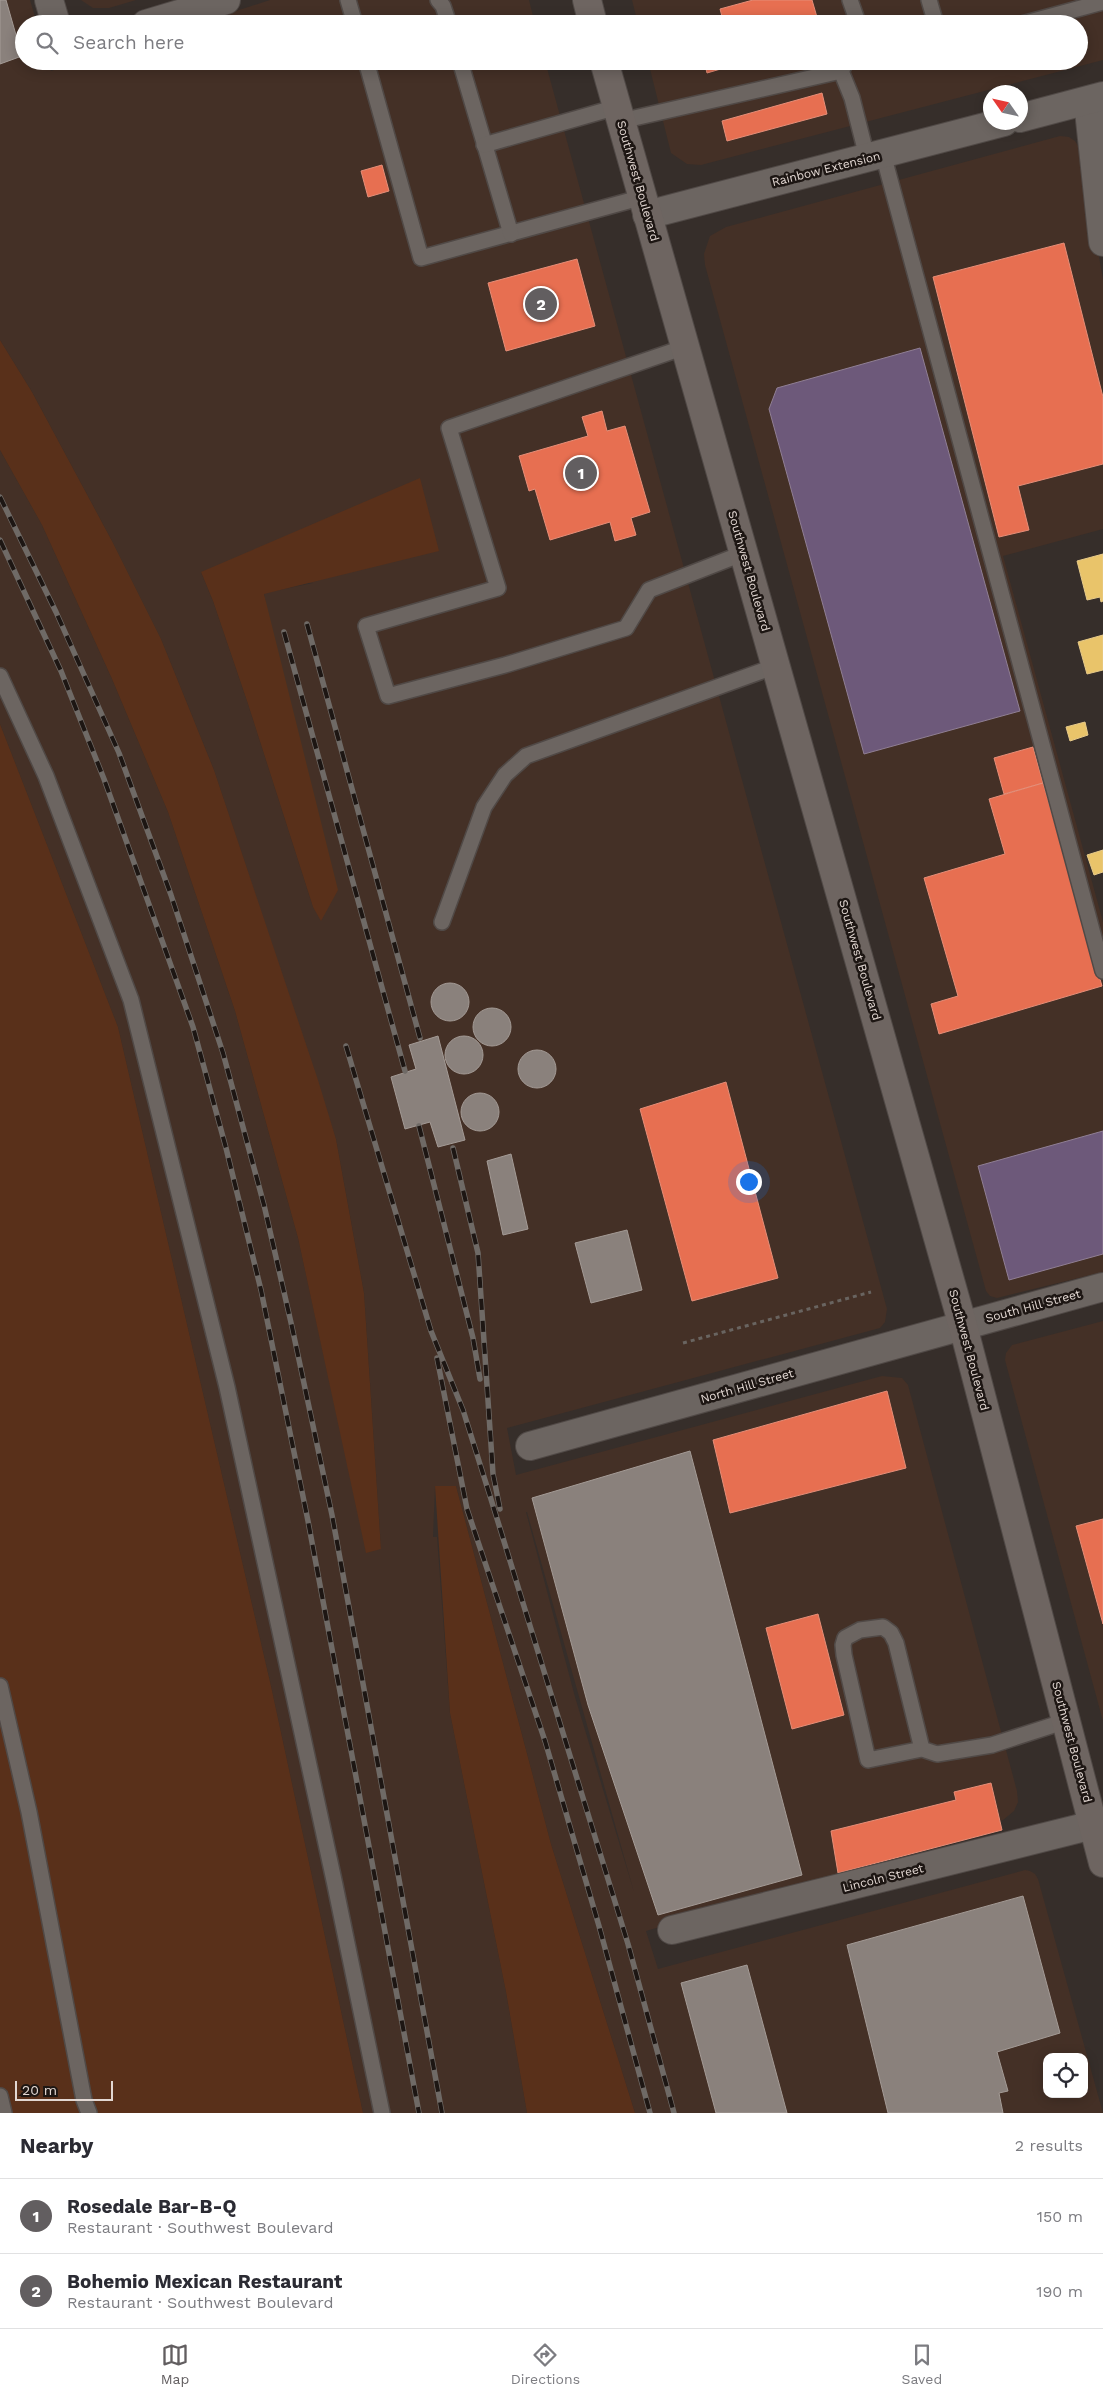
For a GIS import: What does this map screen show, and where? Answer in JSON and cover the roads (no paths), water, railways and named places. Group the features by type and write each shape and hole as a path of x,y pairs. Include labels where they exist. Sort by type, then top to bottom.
{"main road":[{"path":"587,0 591,15"},
{"name":"Southwest Boulevard","path":"607,70 964,1326 1103,1863"}],"street":[{"path":"49,0 53,15"},
{"path":"173,15 211,2"},
{"path":"1028,116 1095,98 1103,242"},
{"name":"Rainbow Extension","path":"645,206 875,156 983,128"},
{"name":"South Hill Street","path":"964,1326 1103,1287"},
{"name":"North Hill Street","path":"530,1446 964,1326"},
{"name":"Lincoln Street","path":"672,1930 1093,1825"}],"lane":[{"path":"348,0 352,15"},
{"path":"438,0 443,6 446,15"},
{"path":"850,0 855,15"},
{"path":"929,0 933,15"},
{"path":"1055,15 1103,2"},
{"path":"369,70 421,258 511,234 645,206"},
{"path":"463,70 511,234"},
{"path":"484,144 825,70"},
{"path":"845,70 852,98 875,156 1103,971"},
{"path":"685,347 449,428 498,588 366,626 388,696 505,665 626,628 649,590 744,553"},
{"path":"442,922 484,807 504,775 526,756 776,666"},
{"path":"0,676 46,776 131,1000 227,1387 335,1885 382,2113"},
{"path":"922,1749 896,1643 891,1633 883,1627 860,1630 845,1638 843,1645 844,1655 868,1760 922,1749 937,1754 992,1745 1066,1721"},
{"path":"0,1686 29,1812 84,2100 89,2113"},
{"path":"0,2096 4,2113"}],"railway":[{"path":"0,497 56,612 119,753 171,895 223,1053 264,1205 332,1515 442,2113"},
{"path":"0,540 61,671 104,779 193,1027 226,1148 261,1290 308,1521 419,2113"},
{"path":"307,624 420,1038"},
{"path":"284,632 405,1071"},
{"path":"346,1046 431,1331 463,1410 628,1944 674,2113"},
{"path":"419,1126 473,1338 480,1379"},
{"path":"453,1148 478,1253 493,1474 500,1509"},
{"path":"437,1358 467,1509 545,1741 599,1926 650,2113"}],"place":[{"name":"Bohemio Mexican Restaurant","path":"541,304"},
{"name":"Rosedale Bar-B-Q","path":"581,473"}]}
